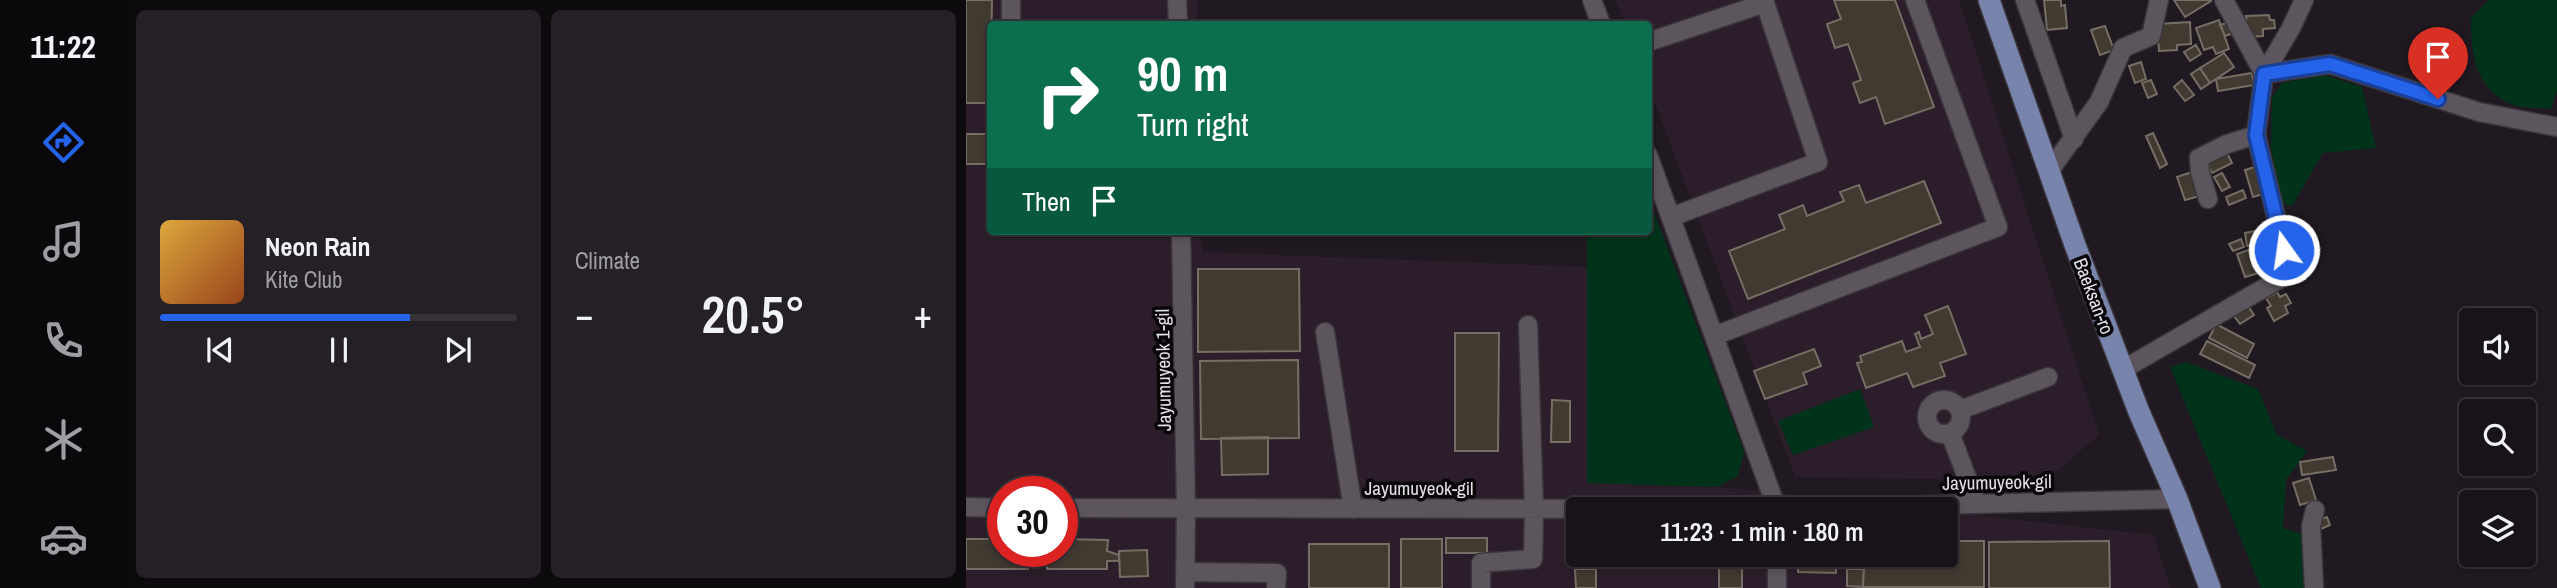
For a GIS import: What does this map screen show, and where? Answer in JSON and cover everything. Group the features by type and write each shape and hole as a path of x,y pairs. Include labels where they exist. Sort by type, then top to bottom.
{"main road":[{"name":"Baeksan-ro","path":"1989,0 2122,370 2177,499 2210,588"}],"street":[{"path":"1011,0 1011,21"},
{"path":"1177,0 1178,21"},
{"path":"1592,0 1600,21"},
{"path":"1714,336 1998,227 1915,0"},
{"path":"2025,0 2074,139"},
{"path":"2050,170 2099,102 2123,48 2151,36 2159,0"},
{"path":"2224,0 2264,74"},
{"path":"2122,370 2290,273 2256,135 2264,74 2304,0"},
{"path":"1652,41 1765,3 1818,162 1671,217"},
{"path":"2264,74 2330,64 2479,112 2557,127"},
{"path":"2208,200 2199,158 2227,144 2256,135"},
{"path":"1652,166 1773,497"},
{"name":"Jayumuyeok 1-gil","path":"1181,235 1185,580"},
{"path":"1481,588 1481,563 1533,559 1528,325"},
{"path":"1325,332 1353,509"},
{"path":"1961,410 2049,377"},
{"path":"1941,399 1953,401 1961,410 1961,421 1950,433 1934,430 1927,421 1928,410 1941,399"},
{"path":"1950,433 1978,504"},
{"name":"Jayumuyeok-gil","path":"1958,504 2177,499"},
{"path":"966,507 987,508"},
{"name":"Jayumuyeok-gil","path":"1078,508 1566,509"},
{"path":"2314,588 2311,526 2315,510"},
{"path":"1777,567 1777,588"},
{"path":"1185,580 1277,573 1276,588"}],"shaded area":[{"path":"966,0 1198,0 1198,21 987,21 987,235 1201,235 1202,252 1587,267 1588,483 1731,488 1813,497 1566,497 1566,567 1958,567 1958,513 2154,535 2170,588 966,588"},
{"path":"1616,0 1959,0 2099,435 2045,481 1795,477 1652,95 1652,21 1624,21"}],"green space":[{"path":"2489,0 2557,0 2557,90 2551,109 2508,103 2497,96 2481,77 2474,55 2471,18"},
{"path":"2324,75 2362,87 2376,148 2323,153 2292,206 2282,203 2271,148 2272,97 2282,83"},
{"path":"1652,207 1744,452 1738,476 1717,487 1587,483 1587,235 1652,235"},
{"path":"2186,362 2258,389 2277,435 2307,451 2286,480 2283,528 2302,534 2305,588 2261,588 2170,367"},
{"path":"1860,389 1874,427 1793,455 1778,421"}],"building":[{"path":"966,0 992,0 992,21 987,21 987,103 966,103"},
{"path":"1834,0 1895,0 1934,107 1885,124 1876,97 1860,103 1853,83 1861,80 1848,44 1835,48 1827,24 1841,19"},
{"path":"2044,0 2061,0 2061,6 2065,5 2067,28 2047,30"},
{"path":"2174,0 2210,0 2211,1 2185,17"},
{"path":"2269,15 2270,20 2274,20 2275,28 2263,29 2263,36 2247,37 2246,16"},
{"path":"2219,20 2229,49 2216,54 2213,47 2204,50 2196,28"},
{"path":"2190,22 2191,44 2177,45 2177,50 2159,51 2157,24"},
{"path":"2229,22 2234,33 2225,36 2220,25"},
{"path":"2105,26 2114,50 2100,55 2091,30"},
{"path":"2196,45 2201,54 2190,61 2184,52"},
{"path":"2224,53 2234,67 2210,83 2200,68"},
{"path":"2141,62 2146,79 2135,83 2129,66"},
{"path":"2200,68 2210,83 2201,89 2191,74"},
{"path":"2252,73 2254,85 2218,91 2216,79"},
{"path":"2151,80 2157,94 2148,98 2142,83"},
{"path":"2182,80 2194,95 2185,101 2174,87"},
{"path":"2153,133 2167,164 2160,168 2146,136"},
{"path":"966,134 987,134 987,164 966,164"},
{"path":"2226,151 2232,163 2212,173 2205,160"},
{"path":"2255,167 2263,194 2253,197 2245,170"},
{"path":"2195,171 2203,195 2185,200 2177,177"},
{"path":"2222,173 2230,187 2222,191 2214,177"},
{"path":"1924,181 1941,223 1748,299 1729,251 1785,229 1779,215 1803,205 1807,216 1844,201 1840,192 1859,185 1866,203"},
{"path":"2243,190 2246,198 2229,205 2226,197"},
{"path":"2268,228 2270,241 2247,246 2245,233"},
{"path":"2241,239 2244,247 2233,251 2229,244"},
{"path":"2254,248 2262,272 2245,277 2237,254"},
{"path":"1198,269 1299,269 1300,351 1198,352"},
{"path":"2277,292 2280,297 2286,294 2291,303 2285,306 2288,313 2274,321 2267,308 2271,306 2266,298"},
{"path":"1948,306 1966,354 1940,363 1945,376 1913,387 1907,373 1866,388 1857,363 1862,362 1860,356 1902,341 1906,352 1920,347 1915,334 1919,332 1921,339 1933,334 1925,315"},
{"path":"2248,306 2254,315 2240,324 2234,316"},
{"path":"2216,324 2254,344 2247,358 2209,338"},
{"path":"1455,333 1499,333 1498,451 1455,451"},
{"path":"2207,341 2255,365 2249,378 2200,354"},
{"path":"1814,349 1821,366 1803,373 1807,384 1765,399 1754,371"},
{"path":"1298,360 1299,438 1201,439 1200,361"},
{"path":"1552,400 1570,401 1570,442 1551,442"},
{"path":"1268,437 1268,474 1222,475 1221,438"},
{"path":"2333,457 2336,470 2302,475 2300,462"},
{"path":"2309,478 2316,500 2300,505 2293,483"},
{"path":"2327,517 2330,525 2321,529 2317,521"},
{"path":"1446,538 1487,538 1487,553 1446,553"},
{"path":"966,539 987,539 987,567 1028,567 1028,569 966,569"},
{"path":"1078,539 1108,540 1107,551 1119,555 1119,561 1107,561 1107,569 1047,569 1078,567"},
{"path":"1401,539 1442,539 1442,588 1401,588"},
{"path":"1958,541 1984,541 1984,587 1863,587 1864,567 1958,567"},
{"path":"2109,541 2110,588 1989,588 1989,542"},
{"path":"1309,544 1389,544 1389,588 1309,588"},
{"path":"1147,550 1148,576 1120,577 1119,551"},
{"path":"1719,567 1742,567 1742,588 1719,588"},
{"path":"1798,567 1836,567 1836,573 1798,572"},
{"path":"1575,569 1596,569 1596,588 1576,588"},
{"path":"1847,569 1864,569 1863,587 1847,586"}],"route":[{"path":"2284,250 2256,135 2264,74 2330,64 2438,99"}]}
